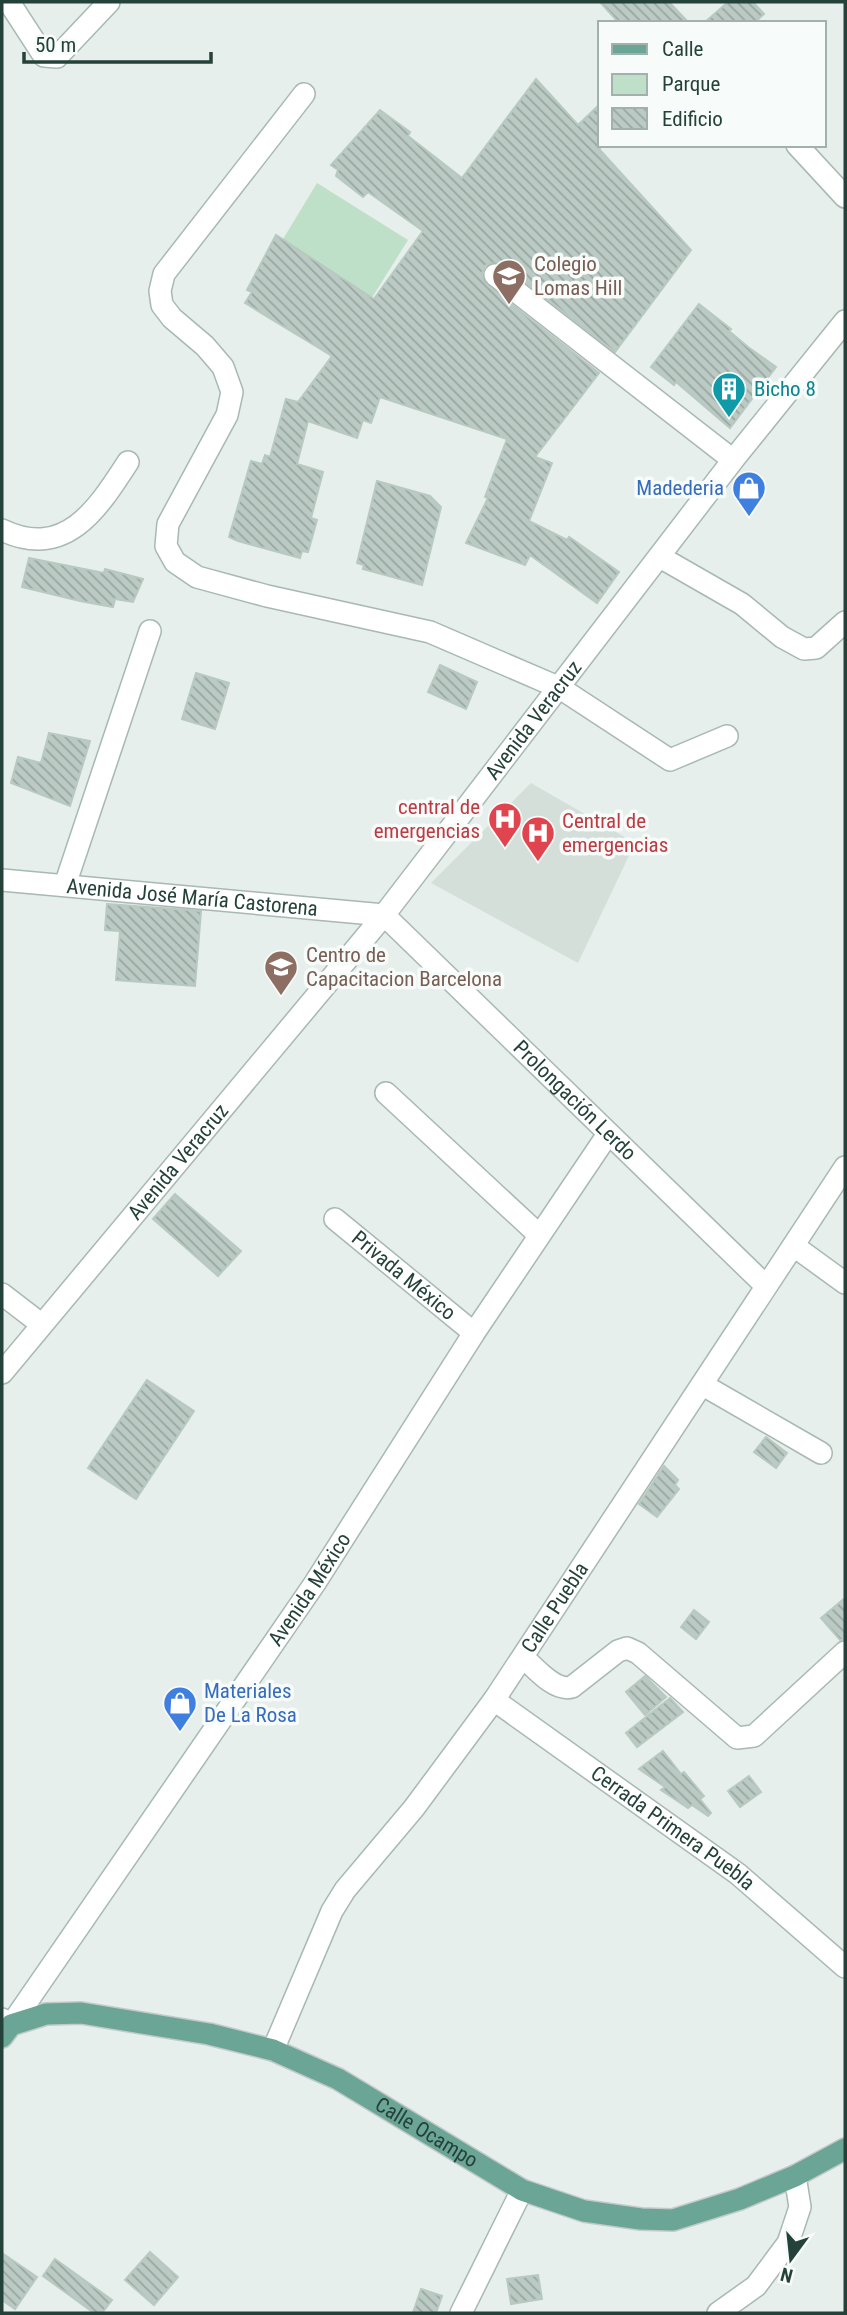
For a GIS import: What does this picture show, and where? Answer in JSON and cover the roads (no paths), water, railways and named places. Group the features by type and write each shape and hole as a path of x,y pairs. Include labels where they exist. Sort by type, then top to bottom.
{"main road":[{"name":"Calle Ocampo","path":"5,2027 46,2014 81,2013 209,2034 273,2050 338,2079 522,2190 584,2211 641,2219 673,2220 740,2199 795,2176 845,2149"}],"street":[{"path":"9,2 44,56 57,57 109,2"},
{"path":"304,94 164,274 160,291 162,305 223,367 232,392 227,415 168,524 166,546 175,562 197,577 267,596 430,632 560,688 670,760 727,736"},
{"path":"799,147 845,197"},
{"path":"495,275 733,460"},
{"name":"Avenida Veracruz","path":"2,1373 384,915 733,460 845,321"},
{"path":"2,530 17,537 55,539 78,526 106,497 128,462"},
{"path":"660,556 742,604 782,637 804,649 816,648 845,622"},
{"path":"65,885 150,631"},
{"name":"Avenida José María Castorena","path":"2,880 384,915"},
{"name":"Prolongación Lerdo","path":"384,915 766,1286"},
{"path":"386,1093 539,1235"},
{"name":"Avenida México","path":"5,2027 316,1583 474,1333 608,1134"},
{"name":"Calle Puebla","path":"273,2050 332,1911 345,1891 414,1808 494,1700 845,1167"},
{"name":"Privada México","path":"335,1219 474,1333"},
{"path":"794,1246 845,1283"},
{"path":"2,1294 41,1324"},
{"path":"703,1385 821,1453"},
{"path":"523,1657 557,1686 565,1689 618,1651 627,1648 638,1653 737,1738 754,1736 845,1652"},
{"name":"Cerrada Primera Puebla","path":"494,1700 738,1874 845,1967"},
{"path":"718,2313 756,2286 788,2243 800,2207 795,2176"},
{"path":"461,2313 522,2190"}],"place":[{"name":"Colegio Lomas Hill","path":"509,306"},
{"name":"Bicho 8","path":"729,419"},
{"name":"Madederia","path":"749,518"},
{"name":"central de emergencias","path":"505,849"},
{"name":"Central de emergencias","path":"538,863"},
{"name":"Centro de Capacitacion Barcelona","path":"281,997"},
{"name":"Materiales De La Rosa","path":"180,1733"}]}
